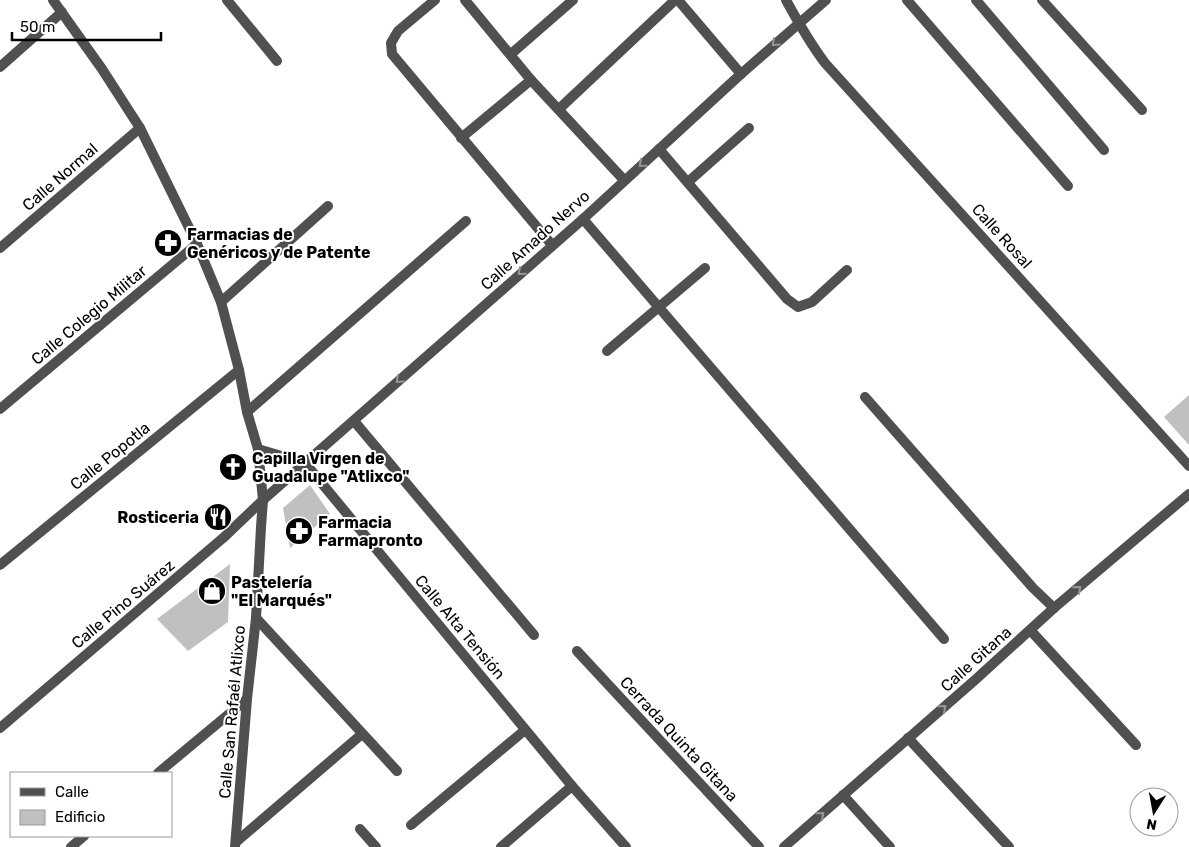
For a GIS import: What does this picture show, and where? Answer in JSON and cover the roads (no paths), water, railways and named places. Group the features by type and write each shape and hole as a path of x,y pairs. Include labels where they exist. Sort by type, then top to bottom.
{"street":[{"name":"Calle San Rafaél Atlixco","path":"53,0 102,69 140,128 197,244 221,302 239,370 247,412 258,449 262,500 256,618 246,699 235,844"},
{"path":"227,0 277,61"},
{"path":"435,0 398,31 391,43 392,54 552,245"},
{"path":"465,0 512,54 531,80 624,180"},
{"path":"512,54 573,0"},
{"path":"559,108 676,0 741,74"},
{"name":"Calle Rosal","path":"786,0 798,23 825,63 1189,466"},
{"name":"Calle Amado Nervo","path":"262,500 583,219 741,74 826,0"},
{"path":"907,0 1068,186"},
{"path":"976,0 1104,150"},
{"path":"1042,0 1142,110"},
{"path":"0,67 62,12"},
{"path":"461,138 531,80"},
{"name":"Calle Normal","path":"0,248 140,128"},
{"path":"688,182 749,128"},
{"path":"659,150 787,299 798,307 812,302 848,270"},
{"path":"221,302 328,206"},
{"path":"583,219 944,638"},
{"path":"247,412 466,221"},
{"name":"Calle Colegio Militar","path":"0,409 197,244"},
{"path":"607,351 705,268"},
{"name":"Calle Popotla","path":"0,565 239,370"},
{"path":"865,397 1032,588 1054,608"},
{"path":"354,421 534,635"},
{"path":"258,449 305,463"},
{"name":"Calle Alta Tensión","path":"305,463 525,730 626,847"},
{"name":"Calle Gitana","path":"784,847 1054,608 1189,494"},
{"name":"Calle Pino Suárez","path":"0,728 223,538 262,500"},
{"path":"256,618 397,771"},
{"path":"1031,630 1136,745"},
{"name":"Cerrada Quinta Gitana","path":"577,650 760,847"},
{"path":"159,772 246,699"},
{"path":"411,824 525,730"},
{"path":"235,844 362,734"},
{"path":"908,738 1009,847"},
{"path":"501,847 572,786"},
{"path":"843,795 890,847"},
{"path":"360,829 376,847"},
{"path":"70,847 83,837"}],"place":[{"name":"Farmacias de Genéricos y de Patente","path":"168,243"},
{"name":"Capilla Virgen de Guadalupe \"Atlixco\"","path":"233,467"},
{"name":"Rosticeria","path":"218,517"},
{"name":"Farmacia Farmapronto","path":"299,531"},
{"name":"Pastelería \"El Marqués\"","path":"212,591"}]}
